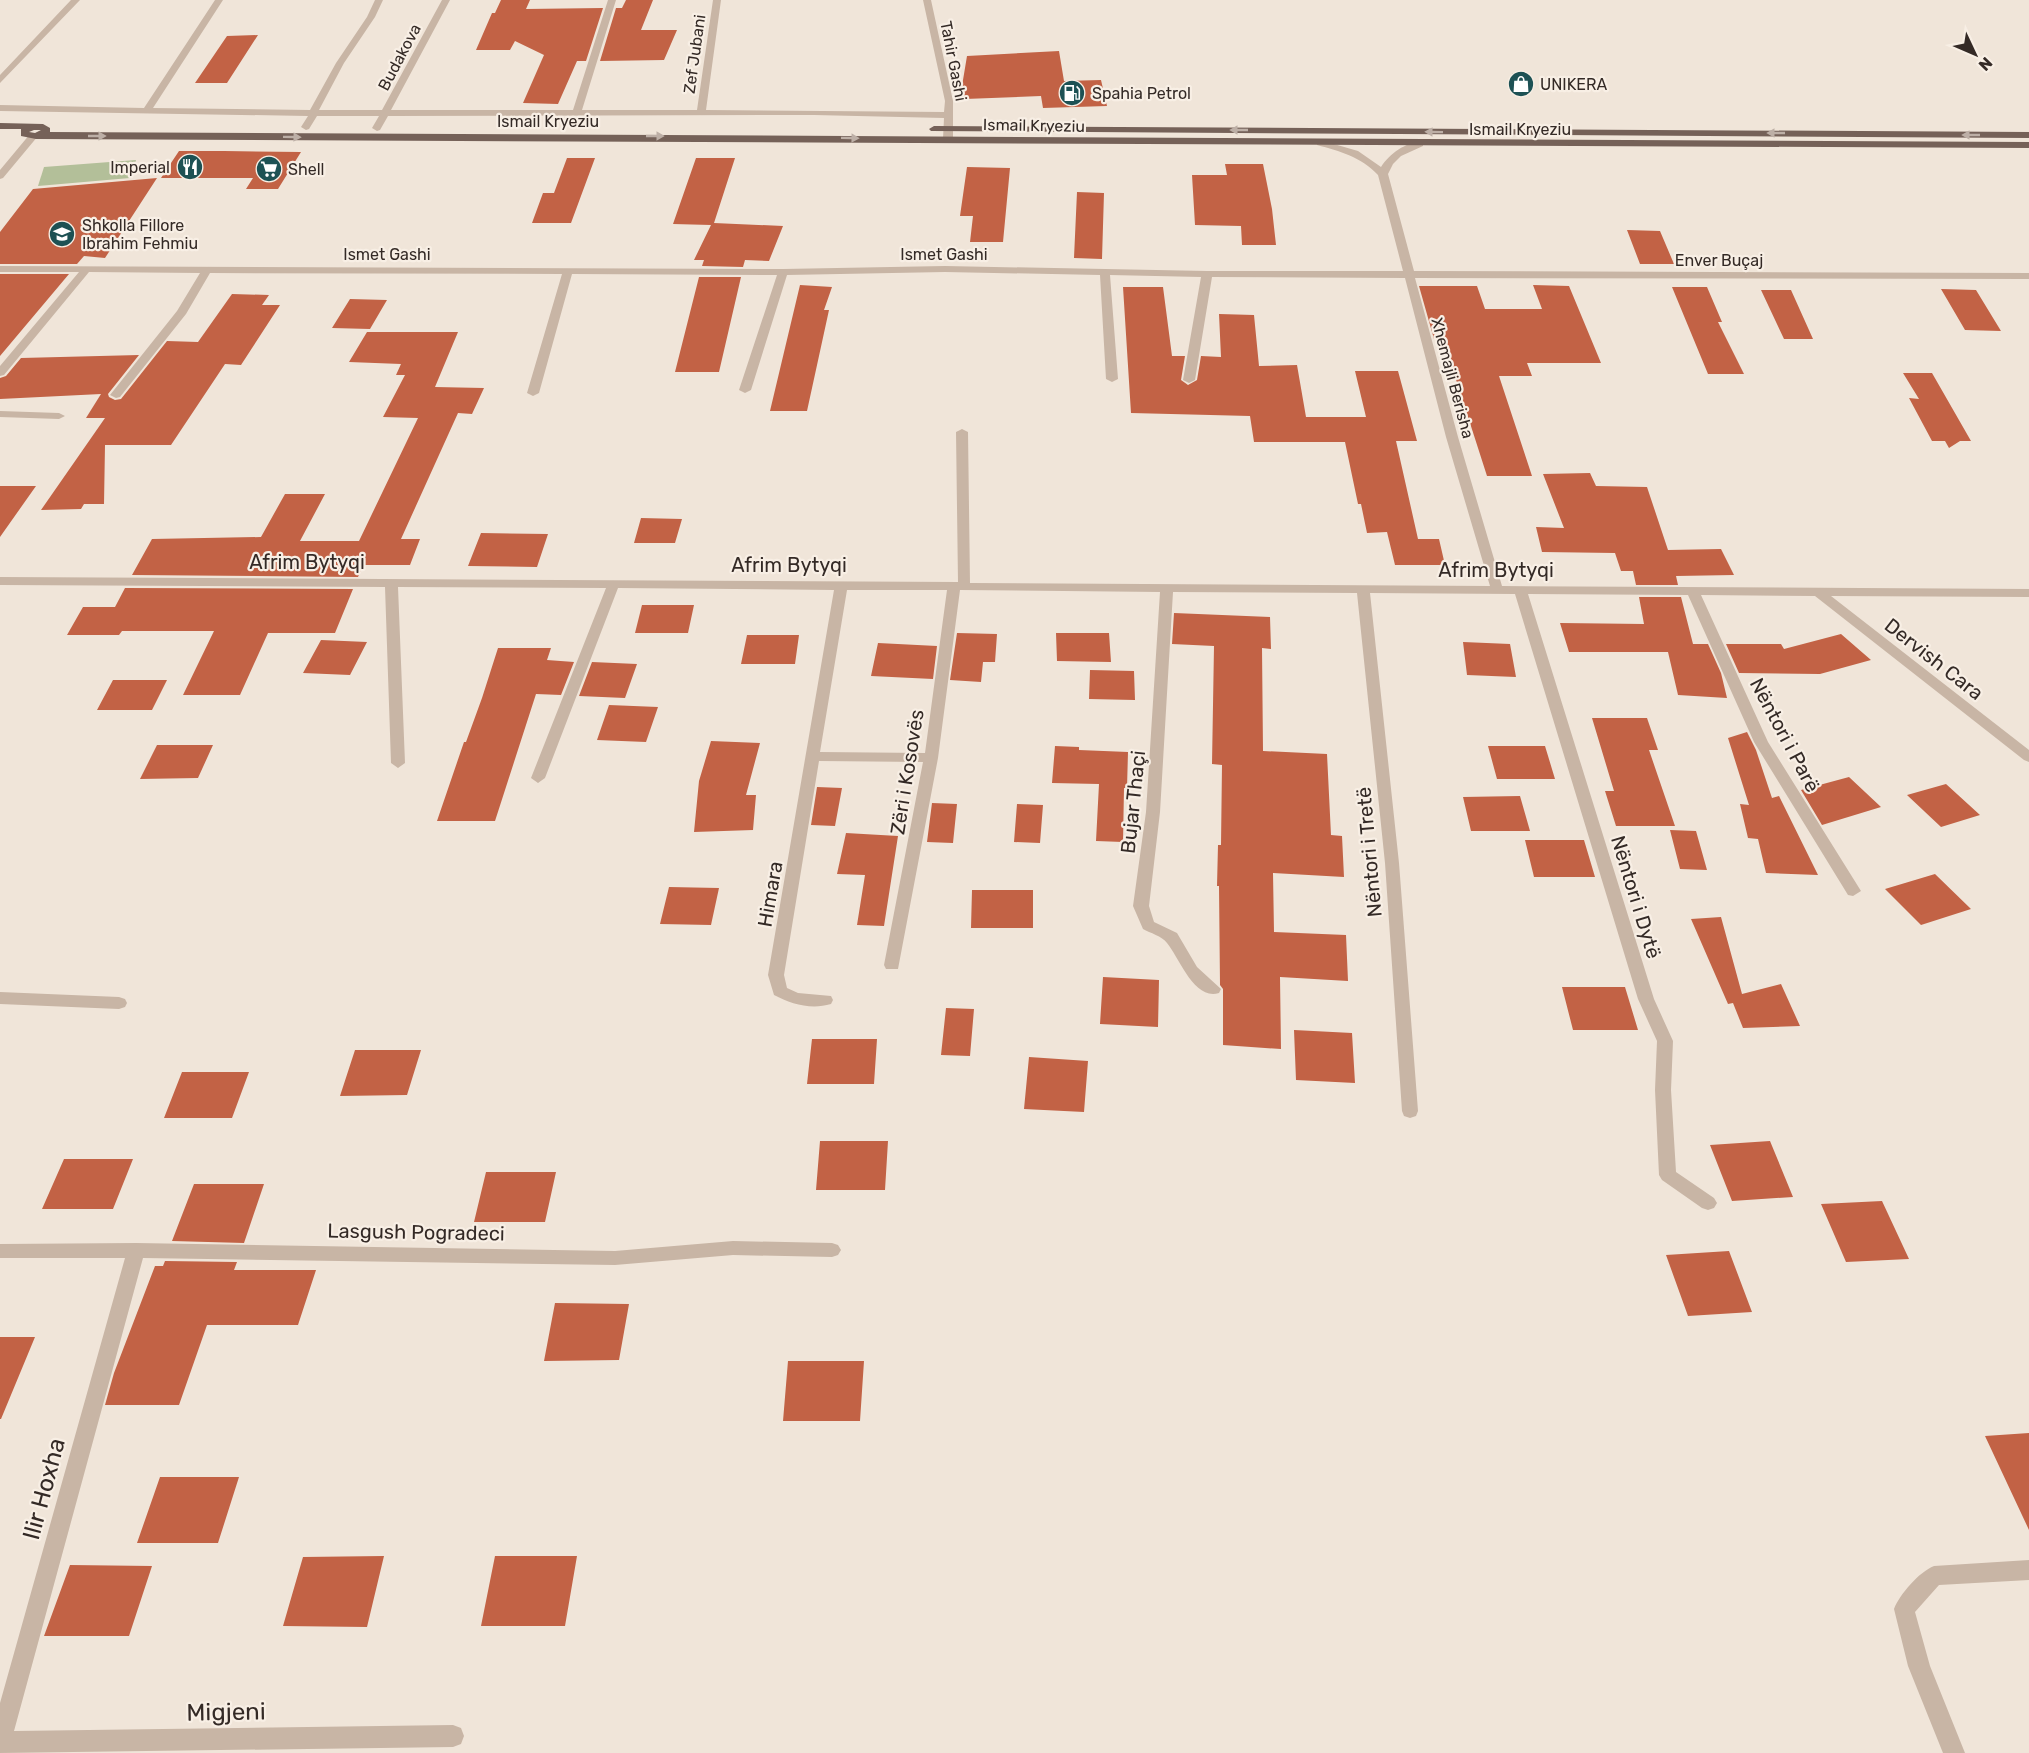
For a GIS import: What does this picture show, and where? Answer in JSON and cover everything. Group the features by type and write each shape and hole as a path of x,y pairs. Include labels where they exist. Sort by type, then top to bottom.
{"main road":[{"name":"Ismail Kryeziu","path":"0,126 35,132 2029,135"},
{"name":"Ismail Kryeziu","path":"0,135 35,132 306,127 610,127"},
{"name":"Ismail Kryeziu","path":"925,129 948,134 1320,143 2029,145"}],"street":[{"path":"0,80 76,0"},
{"path":"148,109 219,0"},
{"path":"306,127 340,63 371,17 379,0"},
{"name":"Budakova","path":"377,128 446,0"},
{"path":"577,112 612,0"},
{"name":"Zef Jubani","path":"701,112 717,0"},
{"name":"Tahir Gashi","path":"927,0 949,101 948,134"},
{"path":"0,108 315,113 701,112 948,115"},
{"path":"0,176 35,132"},
{"path":"1320,143 1361,155 1373,162 1383,174"},
{"path":"1383,174 1387,162 1401,150 1420,144"},
{"name":"Xhemajli Berisha","path":"1383,174 1452,437 1497,589"},
{"name":"Ismet Gashi","path":"0,269 783,272 945,269 1207,274 1408,274"},
{"path":"0,373 86,270"},
{"path":"533,393 568,270"},
{"path":"116,395 182,312 206,271"},
{"path":"744,390 783,272"},
{"path":"1105,272 1112,379"},
{"path":"1189,380 1207,274"},
{"name":"Enver Buçaj","path":"1408,274 2029,276"},
{"path":"0,414 59,416"},
{"path":"959,585 962,432"},
{"name":"Afrim Bytyqi","path":"0,581 2029,593"},
{"path":"391,582 398,763"},
{"path":"538,778 614,583"},
{"name":"Himara","path":"825,1000 796,999 780,991 776,975 841,585"},
{"name":"Zëri i Kosovës","path":"892,965 931,758 959,585"},
{"name":"Bujar Thaçi","path":"1167,588 1153,812 1141,906 1148,925 1172,937 1191,971 1213,989"},
{"name":"Nëntori i Dytë","path":"1520,589 1646,999 1665,1041 1663,1090 1668,1175 1708,1203"},
{"name":"Nëntori i Tretë","path":"1363,590 1392,863 1410,1111"},
{"name":"Dervish Cara","path":"1816,590 2029,757"},
{"name":"Nëntori i Parë","path":"1693,591 1761,742 1852,891"},
{"path":"813,756 931,758"},
{"path":"0,998 119,1002"},
{"name":"Lasgush Pogradeci","path":"0,1251 136,1250 615,1258 733,1248 832,1250"},
{"name":"Ilir Hoxha","path":"0,1742 136,1250"},
{"path":"1954,1753 1919,1666 1904,1609 1934,1576 2029,1570"},
{"name":"Migjeni","path":"0,1742 453,1736"}],"green space":[{"path":"136,160 130,178 38,186 44,167"}],"building":[{"path":"501,0 530,0 526,9 603,8 586,61 577,61 558,104 523,103 544,55 515,41 510,50 476,50 492,13 495,13"},
{"path":"626,0 653,0 641,30 677,30 664,60 600,61 616,8 622,8"},
{"path":"258,35 227,83 195,83 227,36"},
{"path":"1059,51 1064,81 1101,80 1107,106 1043,108 1041,96 965,99 962,86 967,56"},
{"path":"179,151 301,152 278,189 246,189 253,178 161,178"},
{"path":"567,158 595,158 571,223 532,223 543,193 554,193"},
{"path":"696,158 735,158 714,223 783,226 769,261 745,260 743,267 702,266 704,260 694,260 711,225 673,224"},
{"path":"1225,164 1263,164 1276,245 1242,245 1241,226 1195,225 1192,175 1227,175"},
{"path":"967,167 1010,168 1003,242 970,242 973,216 960,216"},
{"name":"Shkolla Fillore Ibrahim Fehmiu","path":"157,178 105,258 84,256 77,264 0,264 0,232 33,189"},
{"path":"1077,192 1104,193 1102,259 1074,258"},
{"path":"1627,230 1660,231 1674,264 1640,264"},
{"path":"0,274 69,274 0,356"},
{"path":"699,277 741,277 719,372 675,372"},
{"path":"800,285 832,287 824,310 829,310 807,411 770,411"},
{"path":"1533,285 1569,286 1601,363 1527,363 1532,376 1499,376 1532,476 1487,476 1443,339 1434,339 1419,286 1477,286 1485,309 1542,309"},
{"path":"1123,287 1163,287 1172,356 1185,356 1181,380 1188,385 1197,380 1201,356 1221,357 1219,314 1254,315 1259,366 1297,365 1306,417 1366,417 1355,371 1398,371 1417,441 1396,441 1418,539 1439,539 1445,565 1395,565 1387,532 1367,533 1361,504 1358,504 1345,442 1254,442 1250,416 1131,413"},
{"path":"1672,287 1707,287 1722,322 1718,322 1744,374 1708,374"},
{"path":"1941,289 1976,290 2001,331 1965,330"},
{"path":"1761,290 1791,290 1813,339 1784,339"},
{"path":"232,294 269,295 262,305 280,305 241,365 225,364 171,445 105,445 104,504 84,504 81,509 41,510 105,418 86,418 101,394 0,399 0,378 6,376 21,358 139,355 108,394 115,400 121,399 167,341 198,342"},
{"path":"350,299 387,300 370,329 332,328"},
{"path":"367,332 458,332 435,387 484,388 472,414 458,413 401,539 420,539 410,565 363,565 358,577 132,575 152,539 261,537 285,494 325,494 300,541 359,541 418,418 383,417 405,375 396,375 401,364 349,362"},
{"path":"1903,373 1932,373 1971,441 1960,441 1949,448 1945,441 1932,441 1909,398 1919,399"},
{"path":"1590,473 1596,486 1647,487 1668,550 1721,549 1734,575 1676,576 1678,585 1636,585 1633,571 1621,571 1615,553 1542,552 1536,527 1564,528 1543,474"},
{"path":"0,486 36,486 0,537"},
{"path":"641,518 682,519 675,543 634,543"},
{"path":"481,533 548,534 537,567 468,566"},
{"path":"125,588 353,589 335,633 268,633 240,695 183,695 214,631 122,631 119,635 67,635 83,607 115,607"},
{"path":"1639,597 1681,597 1693,644 1708,644 1721,673 1727,698 1678,695 1668,652 1569,652 1560,623 1644,624"},
{"path":"642,605 694,605 688,633 635,633"},
{"path":"1174,613 1270,617 1271,649 1262,648 1263,751 1327,754 1331,835 1342,836 1344,877 1273,873 1274,932 1346,935 1348,981 1280,977 1281,1049 1223,1045 1223,989 1220,985 1219,886 1217,886 1218,845 1221,845 1222,765 1212,764 1214,646 1172,644"},
{"path":"957,633 997,634 995,662 983,662 981,682 950,680"},
{"path":"1056,633 1109,633 1111,662 1057,661"},
{"path":"1841,634 1871,660 1820,674 1739,673 1726,644 1781,644 1784,649"},
{"path":"747,635 799,635 795,664 741,664"},
{"path":"321,640 367,642 350,675 303,673"},
{"path":"1463,642 1510,644 1516,677 1467,675"},
{"path":"878,643 937,646 933,679 871,676"},
{"path":"498,648 551,648 547,660 574,662 561,695 536,694 495,821 437,821 482,698"},
{"path":"592,662 637,664 625,698 579,696"},
{"path":"1090,670 1134,671 1135,700 1089,699"},
{"path":"113,680 167,680 152,710 97,710"},
{"path":"609,705 658,707 646,742 597,740"},
{"path":"1592,718 1647,718 1658,750 1649,750 1675,826 1616,826 1605,791 1614,791"},
{"path":"1747,732 1756,750 1772,798 1779,796 1818,875 1766,873 1758,839 1748,838 1740,804 1749,805 1728,738"},
{"path":"711,741 760,743 746,795 756,795 753,830 694,832 699,781"},
{"path":"157,745 213,745 198,778 140,779"},
{"path":"1055,746 1079,747 1079,750 1128,752 1127,788 1124,788 1123,842 1096,841 1099,784 1052,783"},
{"path":"1488,746 1545,746 1555,779 1497,779"},
{"path":"1849,777 1881,807 1822,825 1801,790"},
{"path":"1946,784 1980,815 1941,827 1907,795"},
{"path":"817,787 842,788 835,826 811,825"},
{"path":"1520,796 1530,831 1471,831 1463,797"},
{"path":"932,803 957,804 953,843 927,842"},
{"path":"1017,804 1043,805 1040,843 1014,842"},
{"path":"1670,830 1696,831 1707,870 1680,869"},
{"path":"846,833 898,836 884,926 857,925 865,875 837,874"},
{"path":"1525,840 1584,840 1595,877 1534,877"},
{"path":"1935,874 1971,909 1921,925 1885,889"},
{"path":"669,887 719,888 711,925 660,924"},
{"path":"972,890 1033,890 1033,928 971,928"},
{"path":"1721,917 1742,994 1781,984 1800,1026 1743,1028 1733,1003 1728,1004 1691,919"},
{"path":"1103,977 1159,980 1158,1027 1100,1024"},
{"path":"1562,987 1625,987 1638,1030 1573,1030"},
{"path":"946,1008 974,1009 970,1056 941,1055"},
{"path":"1294,1030 1352,1033 1355,1083 1296,1080"},
{"path":"812,1039 877,1039 874,1084 807,1084"},
{"path":"355,1050 421,1050 407,1095 340,1096"},
{"path":"1029,1057 1088,1061 1084,1112 1024,1109"},
{"path":"182,1072 249,1072 232,1118 164,1118"},
{"path":"820,1141 888,1141 885,1190 816,1190"},
{"path":"1770,1141 1793,1197 1732,1201 1710,1145"},
{"path":"64,1159 133,1159 113,1209 42,1209"},
{"path":"486,1172 556,1172 545,1222 474,1222"},
{"path":"194,1184 264,1184 244,1243 172,1241"},
{"path":"1882,1201 1909,1259 1846,1262 1821,1204"},
{"path":"1729,1251 1752,1312 1688,1316 1666,1255"},
{"path":"165,1261 237,1262 234,1270 316,1270 298,1325 207,1325 179,1405 105,1405 114,1373 155,1266 163,1266"},
{"path":"555,1303 629,1304 619,1360 544,1361"},
{"path":"0,1337 35,1337 1,1419 0,1419"},
{"path":"788,1361 864,1361 860,1421 783,1421"},
{"path":"2029,1433 2029,1530 1985,1436"},
{"path":"160,1477 239,1477 218,1543 137,1543"},
{"path":"384,1556 367,1627 283,1626 303,1557"},
{"path":"495,1556 577,1556 565,1626 481,1626"},
{"path":"70,1565 152,1566 129,1636 44,1636"}],"place":[{"name":"UNIKERA","path":"1521,84"},
{"name":"Spahia Petrol","path":"1072,93"},
{"name":"Imperial","path":"190,167"},
{"name":"Shell","path":"269,169"},
{"name":"Shkolla Fillore Ibrahim Fehmiu","path":"62,234"}]}
